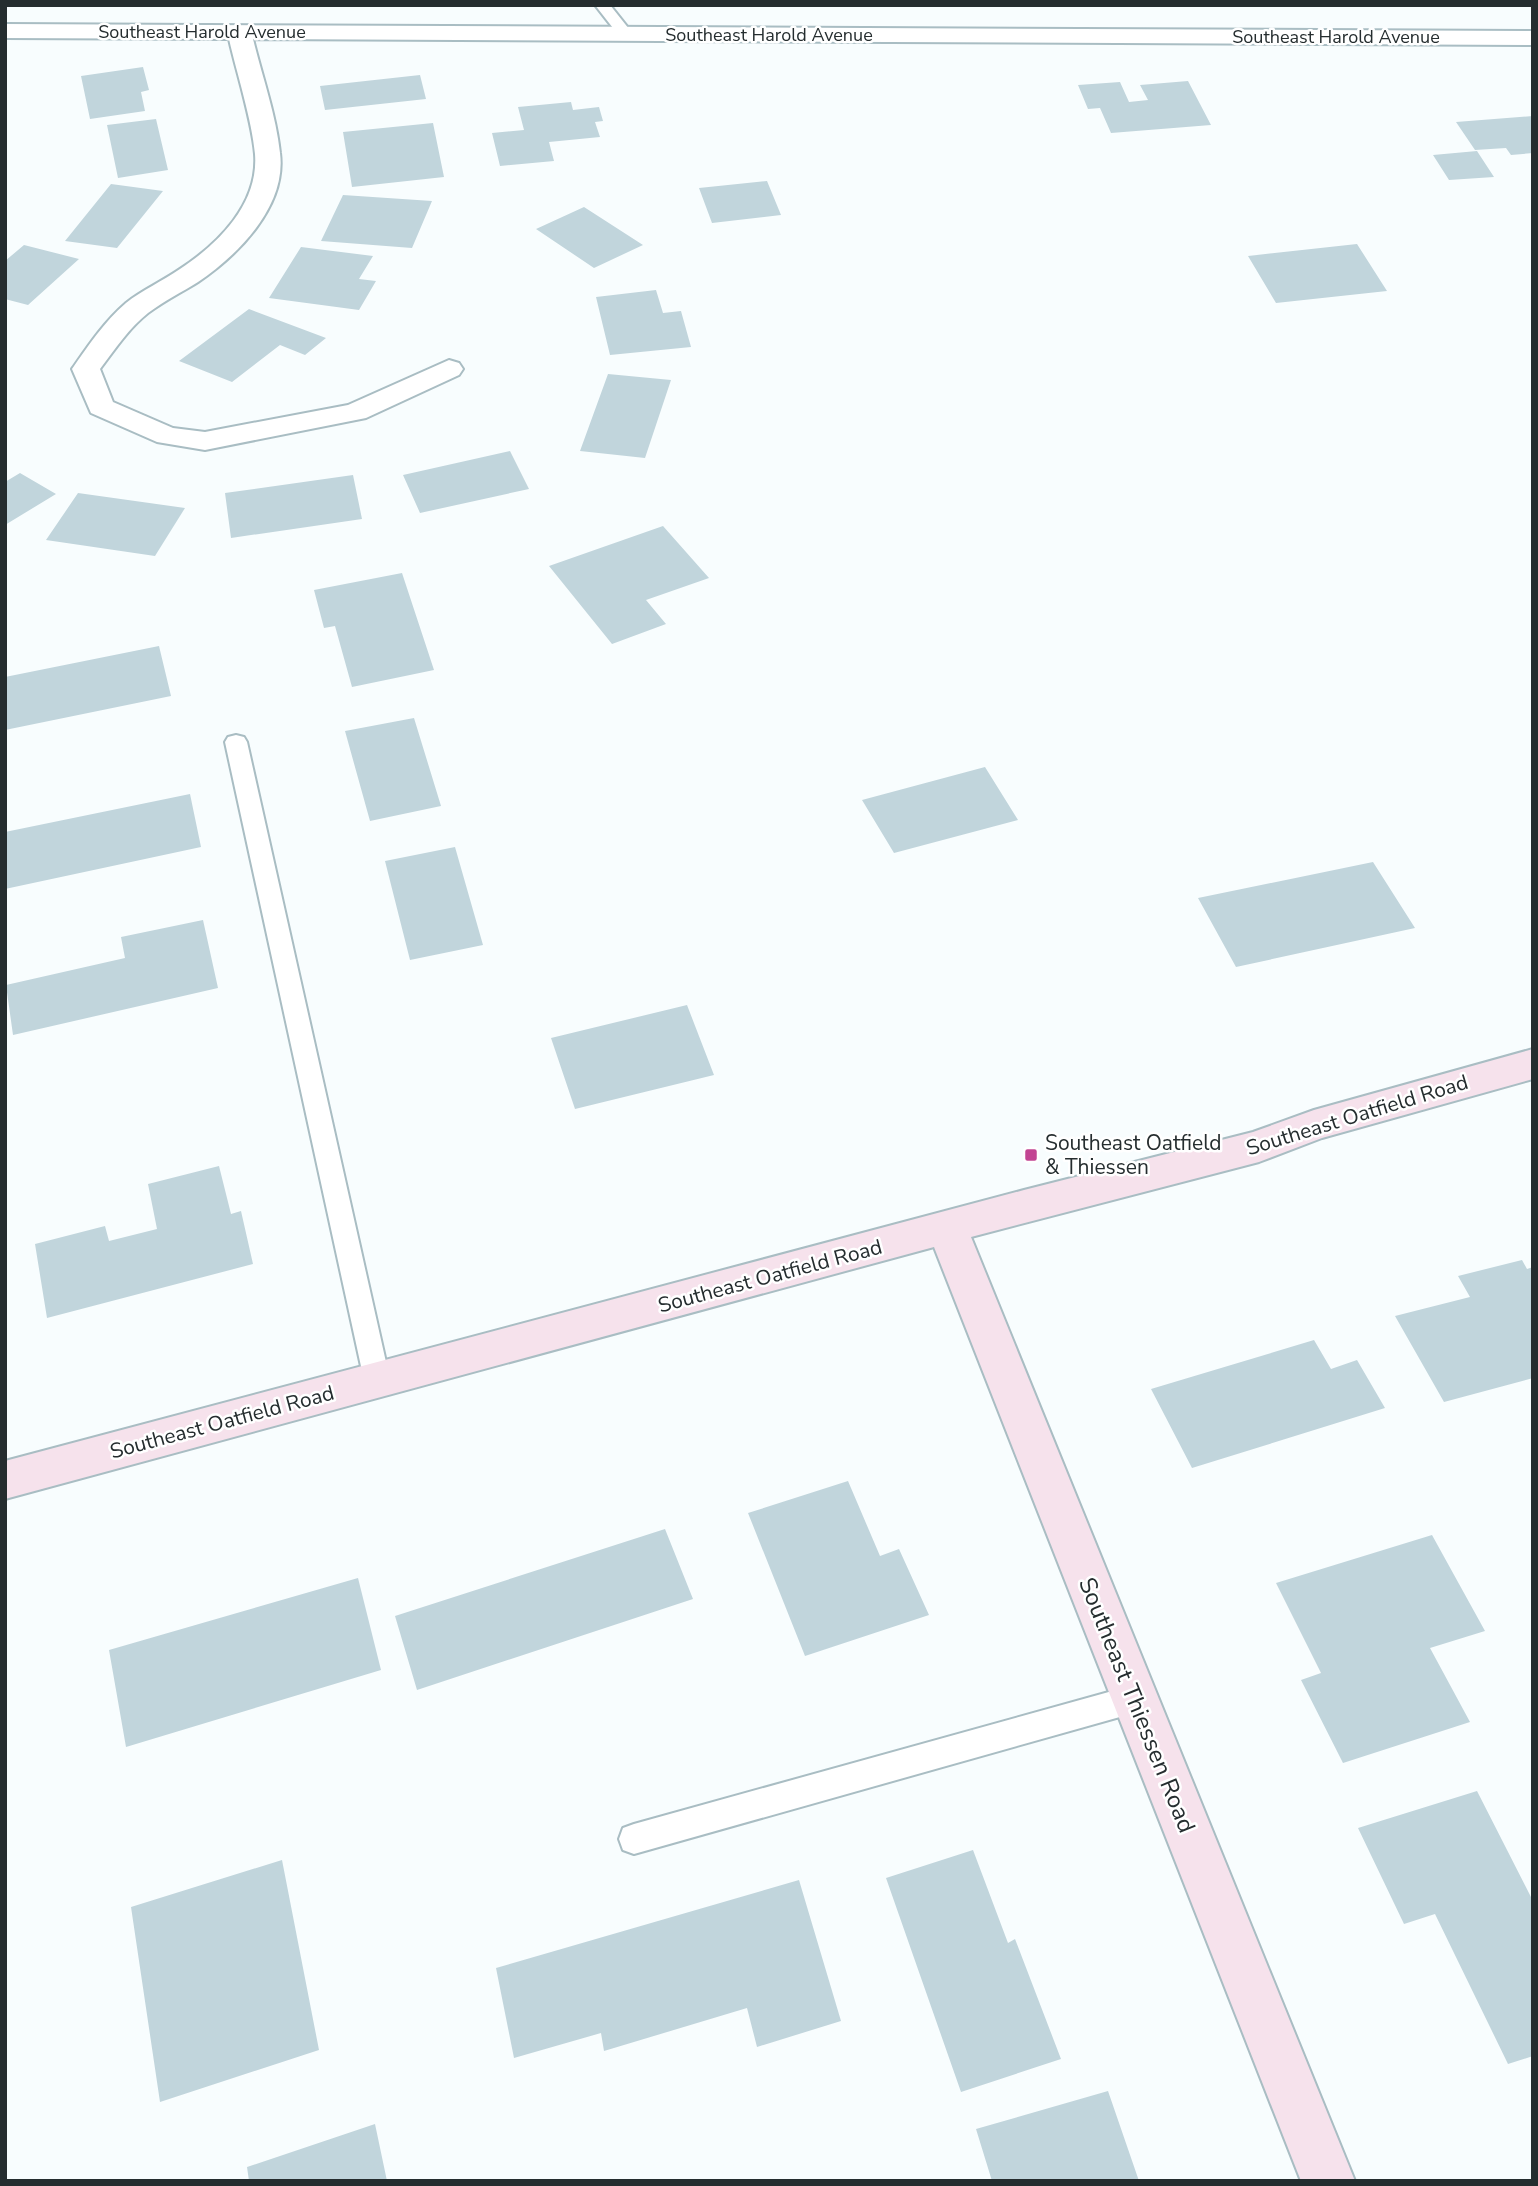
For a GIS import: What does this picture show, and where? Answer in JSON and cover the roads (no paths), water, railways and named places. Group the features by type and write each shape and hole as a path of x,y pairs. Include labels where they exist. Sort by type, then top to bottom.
{"main road":[{"name":"Southeast Oatfield Road","path":"5,1480 1024,1206 1259,1146 1314,1125 1533,1064"},
{"name":"Southeast Thiessen Road","path":"947,1228 1328,2181"}],"street":[{"path":"16,31 42,5"},
{"name":"Southeast Harold Avenue","path":"16,31 1533,38"},
{"path":"239,32 268,155 264,189 249,219 224,249 190,275 138,307 117,327 86,369 101,408 167,436 205,441 356,412 449,369"}],"lane":[{"path":"602,5 625,34"},
{"path":"236,742 377,1380"},
{"path":"634,1839 1134,1699"}],"place":[{"name":"Southeast Oatfield & Thiessen","path":"1031,1155"}]}
